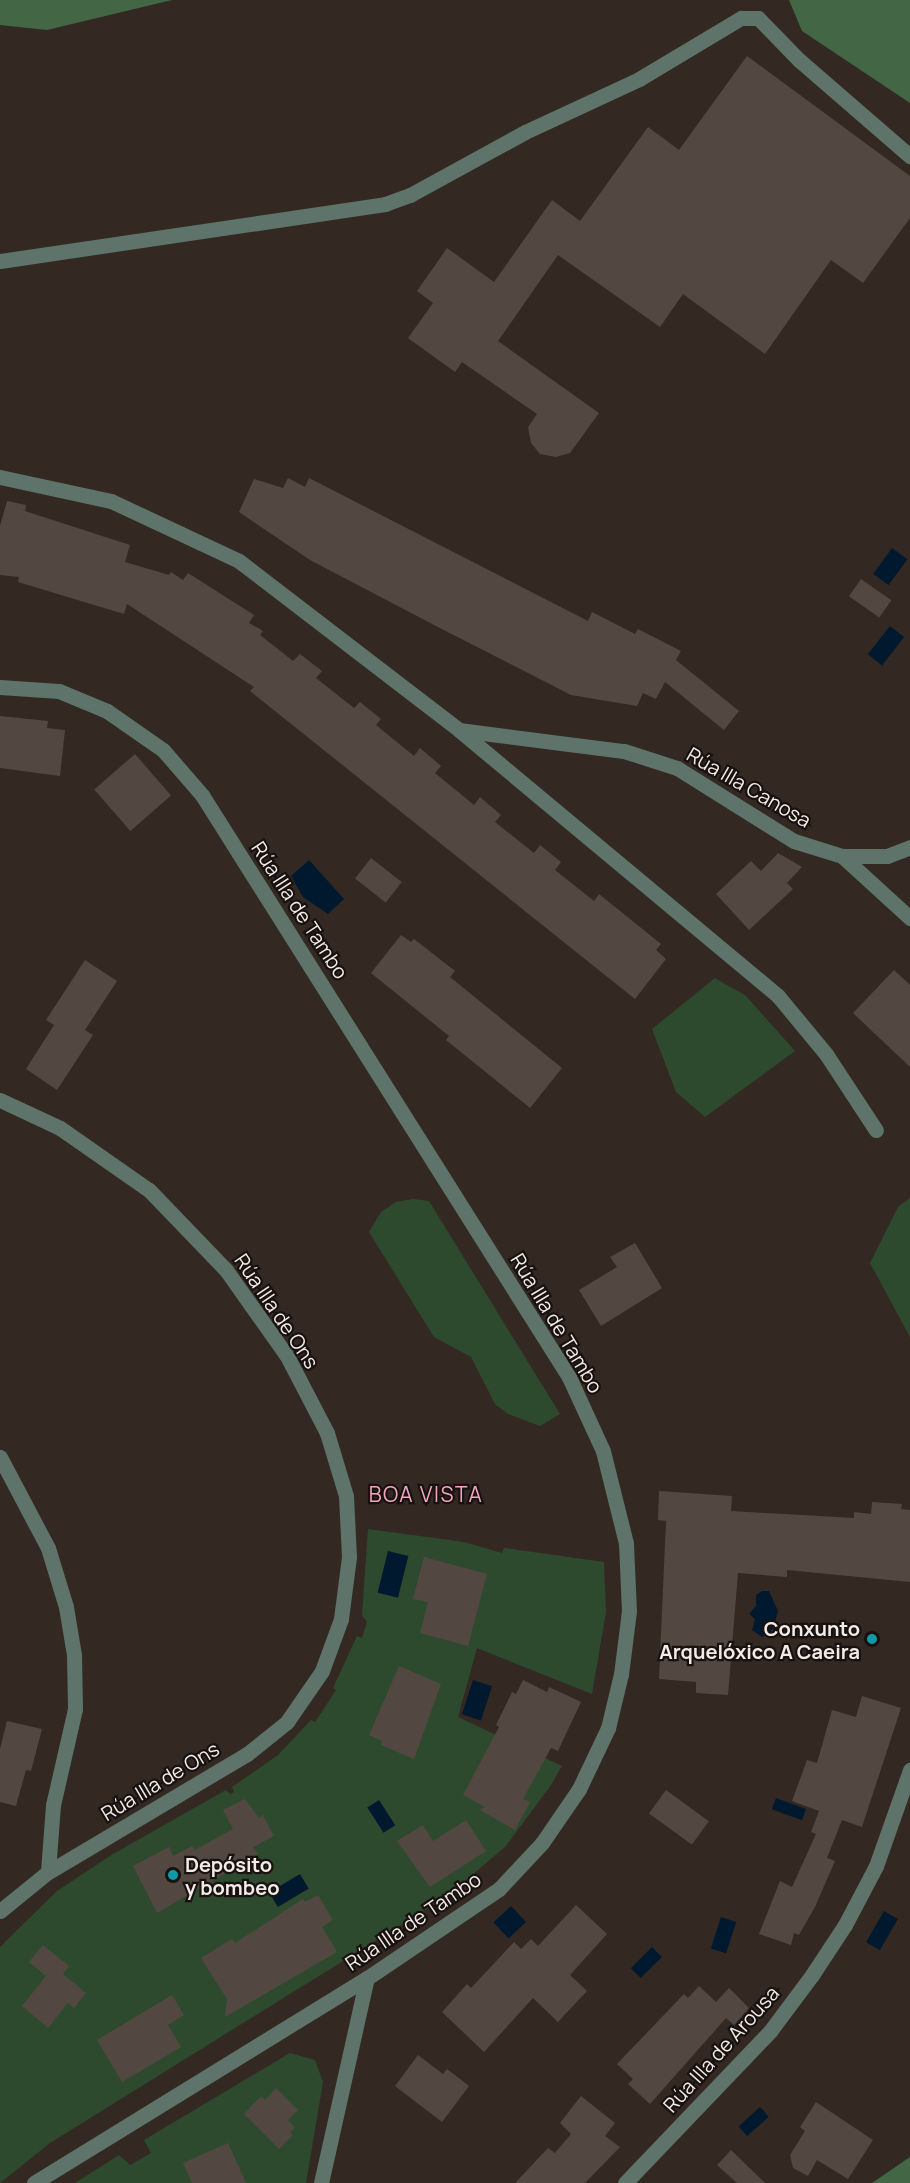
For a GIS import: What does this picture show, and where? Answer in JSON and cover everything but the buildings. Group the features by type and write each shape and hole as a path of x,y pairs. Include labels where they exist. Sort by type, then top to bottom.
{"street":[{"path":"0,261 385,204 410,195 525,132 639,79 741,18 758,18 799,60 910,156"},
{"path":"0,477 111,501 239,561 459,730 778,996 826,1054 876,1130"},
{"name":"Rúa Illa de Tambo","path":"0,687 59,691 107,711 163,750 202,795 569,1377 603,1451 626,1543 629,1611 621,1674 608,1728 573,1798 542,1843 499,1889 367,1978 34,2183"},
{"name":"Rúa Illa Canosa","path":"459,730 624,751 677,768 794,841 842,856 888,856 910,848"},
{"path":"842,856 910,918"},
{"name":"Rúa Illa de Ons","path":"0,1100 60,1128 149,1190 226,1270 287,1356 327,1433 346,1496 349,1557 340,1618 322,1671 286,1722 248,1754 48,1872 0,1911"},
{"path":"0,1457 48,1548 66,1607 74,1655 75,1709 53,1805 48,1872"},
{"name":"Rúa Illa de Arousa","path":"625,2183 771,2030 812,1975 845,1925 876,1866 910,1770"},
{"path":"321,2183 367,1978"}],"green space":[{"path":"0,0 172,0 47,30 0,25"},
{"path":"789,0 910,0 910,103 802,31"},
{"path":"715,978 746,996 795,1051 705,1117 676,1092 652,1029"},
{"path":"910,1198 910,1337 870,1263 898,1207"},
{"path":"413,1199 429,1201 560,1414 540,1426 508,1414 495,1404 471,1357 434,1337 369,1232 381,1212 396,1202"},
{"path":"368,1529 464,1542 502,1553 504,1548 604,1562 606,1612 592,1694 477,1648 458,1717 562,1766 551,1785 505,1847 446,1897 50,2143 0,2183 0,1947 57,1891 113,1854 226,1790 230,1794 234,1792 232,1787 278,1755 311,1720 315,1722 336,1690 333,1688 357,1636 362,1638 367,1622 362,1615"},
{"path":"290,2053 315,2060 323,2082 306,2183 75,2183 119,2155 130,2165 151,2153 144,2140"},
{"path":"910,2157 910,2183 872,2183"}],"water":[{"path":"892,548 907,559 889,585 873,574"},
{"path":"890,626 904,637 882,665 868,654"},
{"path":"309,860 344,899 328,914 303,897 291,876"},
{"path":"388,1551 408,1556 398,1598 378,1593"},
{"path":"762,1591 769,1591 778,1611 773,1629 762,1637 752,1630 755,1619 749,1614 756,1606 756,1595"},
{"path":"473,1680 492,1686 481,1720 462,1714"},
{"path":"776,1798 806,1809 802,1820 772,1809"},
{"path":"379,1800 395,1825 384,1833 367,1808"},
{"path":"300,1874 309,1889 278,1907 269,1893"},
{"path":"511,1906 526,1922 508,1938 493,1922"},
{"path":"884,1911 898,1919 880,1950 866,1942"},
{"path":"721,1917 736,1922 726,1953 711,1948"},
{"path":"652,1947 662,1957 641,1978 631,1968"},
{"path":"760,2107 769,2117 747,2136 738,2126"}],"place":[{"name":"Conxunto Arquelóxico A Caeira","path":"872,1639"},
{"name":"Depósito y bombeo","path":"173,1875"}],"district":[{"name":"BOA VISTA","path":"426,1494"}]}
